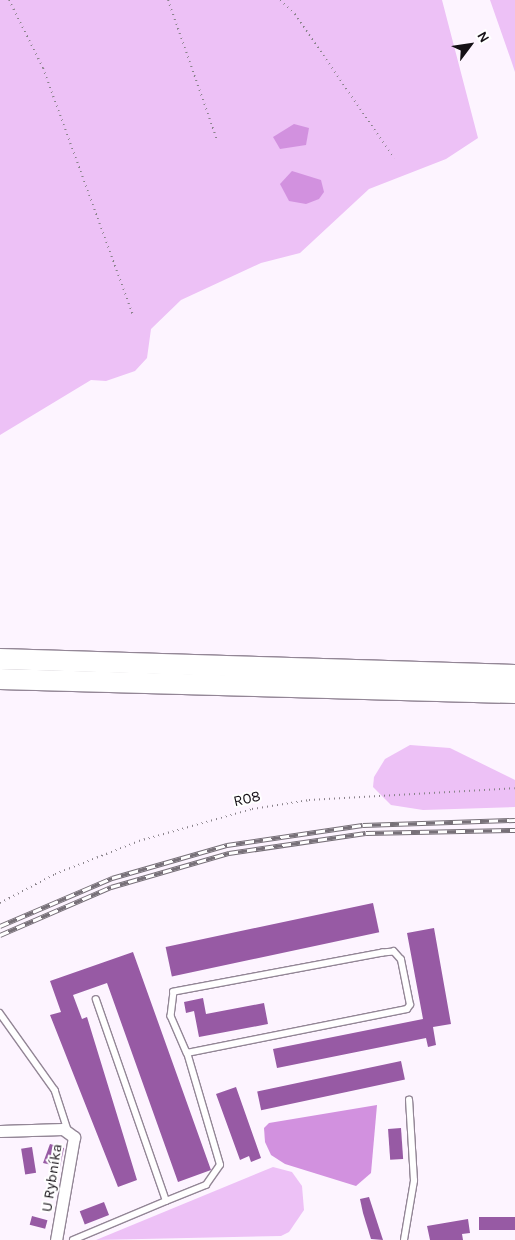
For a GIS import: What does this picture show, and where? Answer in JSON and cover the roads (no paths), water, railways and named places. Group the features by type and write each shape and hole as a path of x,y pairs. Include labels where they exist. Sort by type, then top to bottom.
{"highway":[{"path":"0,659 515,675"},
{"path":"0,678 515,693"}],"street":[{"name":"U Rybníka","path":"0,1131 68,1130 74,1147 56,1240"}],"lane":[{"path":"72,1240 206,1185 220,1166 187,1052 170,1016 174,992 383,953 394,952 401,960 410,1005 406,1009 187,1052"},
{"path":"96,1000 166,1201"},
{"path":"0,1013 51,1083 68,1130"},
{"path":"404,1240 414,1181 409,1100"}],"railway":[{"path":"0,926 112,878 227,845 363,825 515,820"},
{"path":"0,935 111,887 229,853 366,833 515,830"}]}
